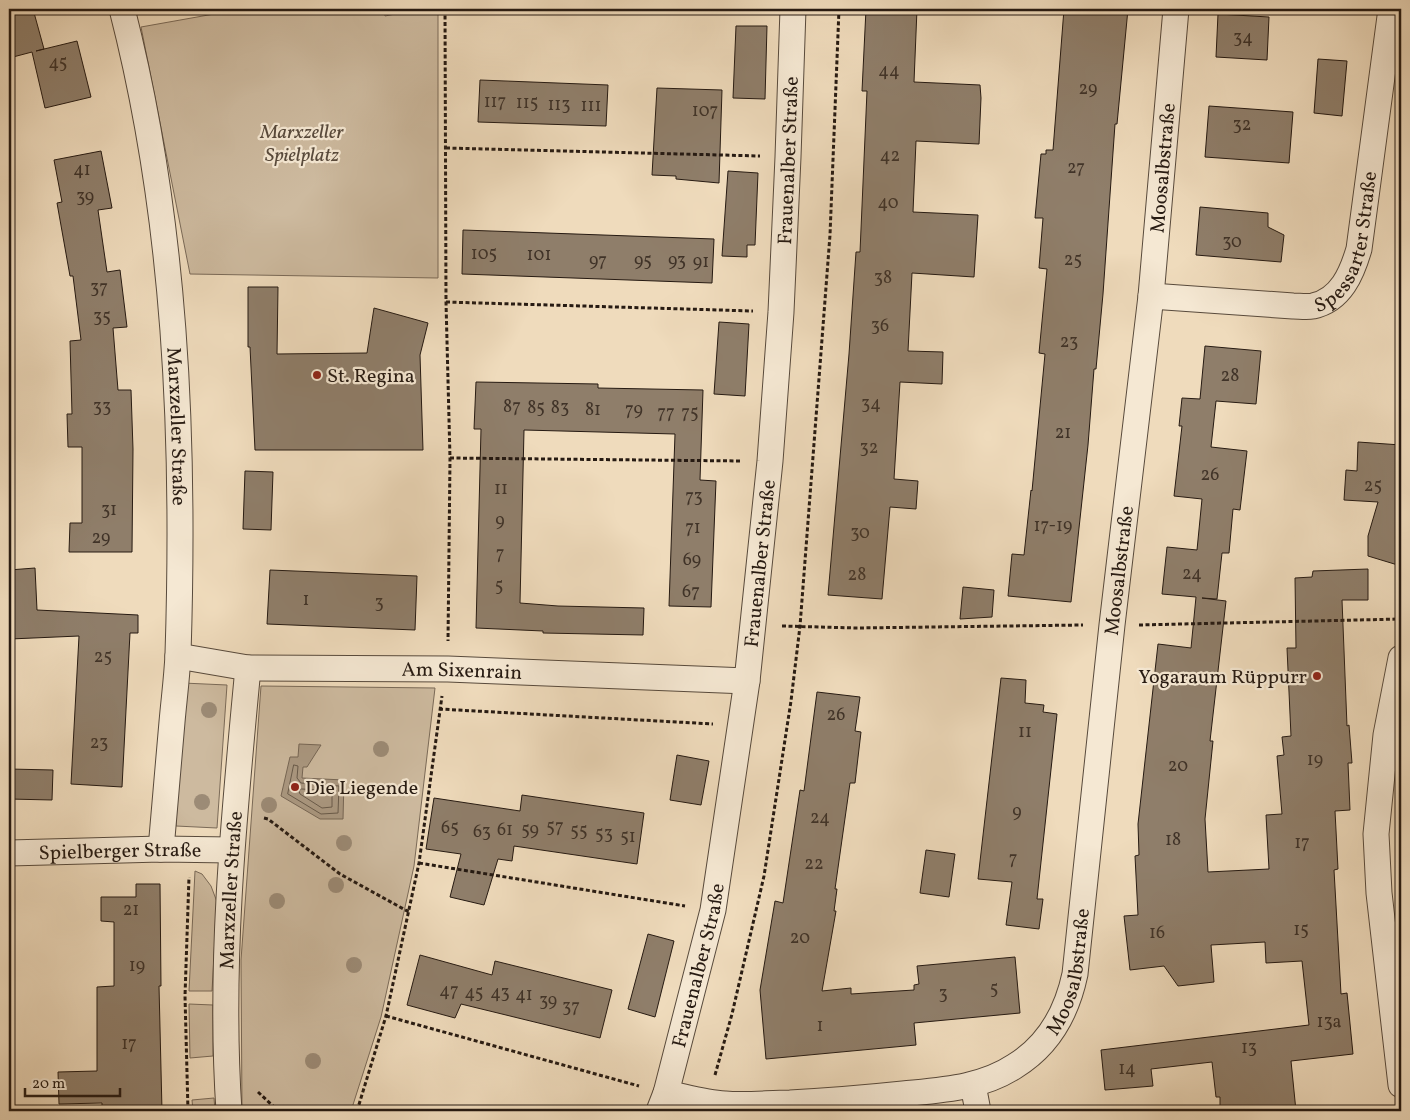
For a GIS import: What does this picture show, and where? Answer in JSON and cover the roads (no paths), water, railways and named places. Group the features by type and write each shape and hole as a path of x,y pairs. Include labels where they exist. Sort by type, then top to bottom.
{"street":[{"name":"Marxzeller Straße","path":"122,9 150,138 170,288 177,387 180,466 178,656 161,849"},
{"name":"Moosalbstraße","path":"663,1102 707,1102 726,1105 842,1101 940,1091 973,1085 995,1077 1033,1054 1050,1034 1063,1014 1075,974 1112,625 1151,296 1176,9"},
{"name":"Spessarter Straße","path":"1151,296 1313,306 1328,300 1344,286 1353,269 1359,249 1391,9"},
{"name":"Frauenalber Straße","path":"663,1102 712,910 741,725 754,625 770,461 781,312 793,10"},
{"name":"Am Sixenrain","path":"178,656 248,668 448,670 747,681"},
{"path":"1401,658 1386,735 1376,834 1379,893 1401,1085"},
{"name":"Marxzeller Straße","path":"229,1111 226,997 231,850 248,668"},
{"name":"Spielberger Straße","path":"9,854 161,849 231,850"},
{"path":"973,1085 978,1111"}],"water":[{"path":"299,744 321,745 307,767 303,767 302,778 344,780 343,819 320,819 281,796 290,757 298,757"}],"place":[{"name":"St. Regina","path":"317,375"},
{"name":"Yogaraum Rüppurr","path":"1317,676"},
{"name":"Die Liegende","path":"295,787"}],"park label":[{"name":"Marxzeller Spielplatz","path":"302,142"}]}
